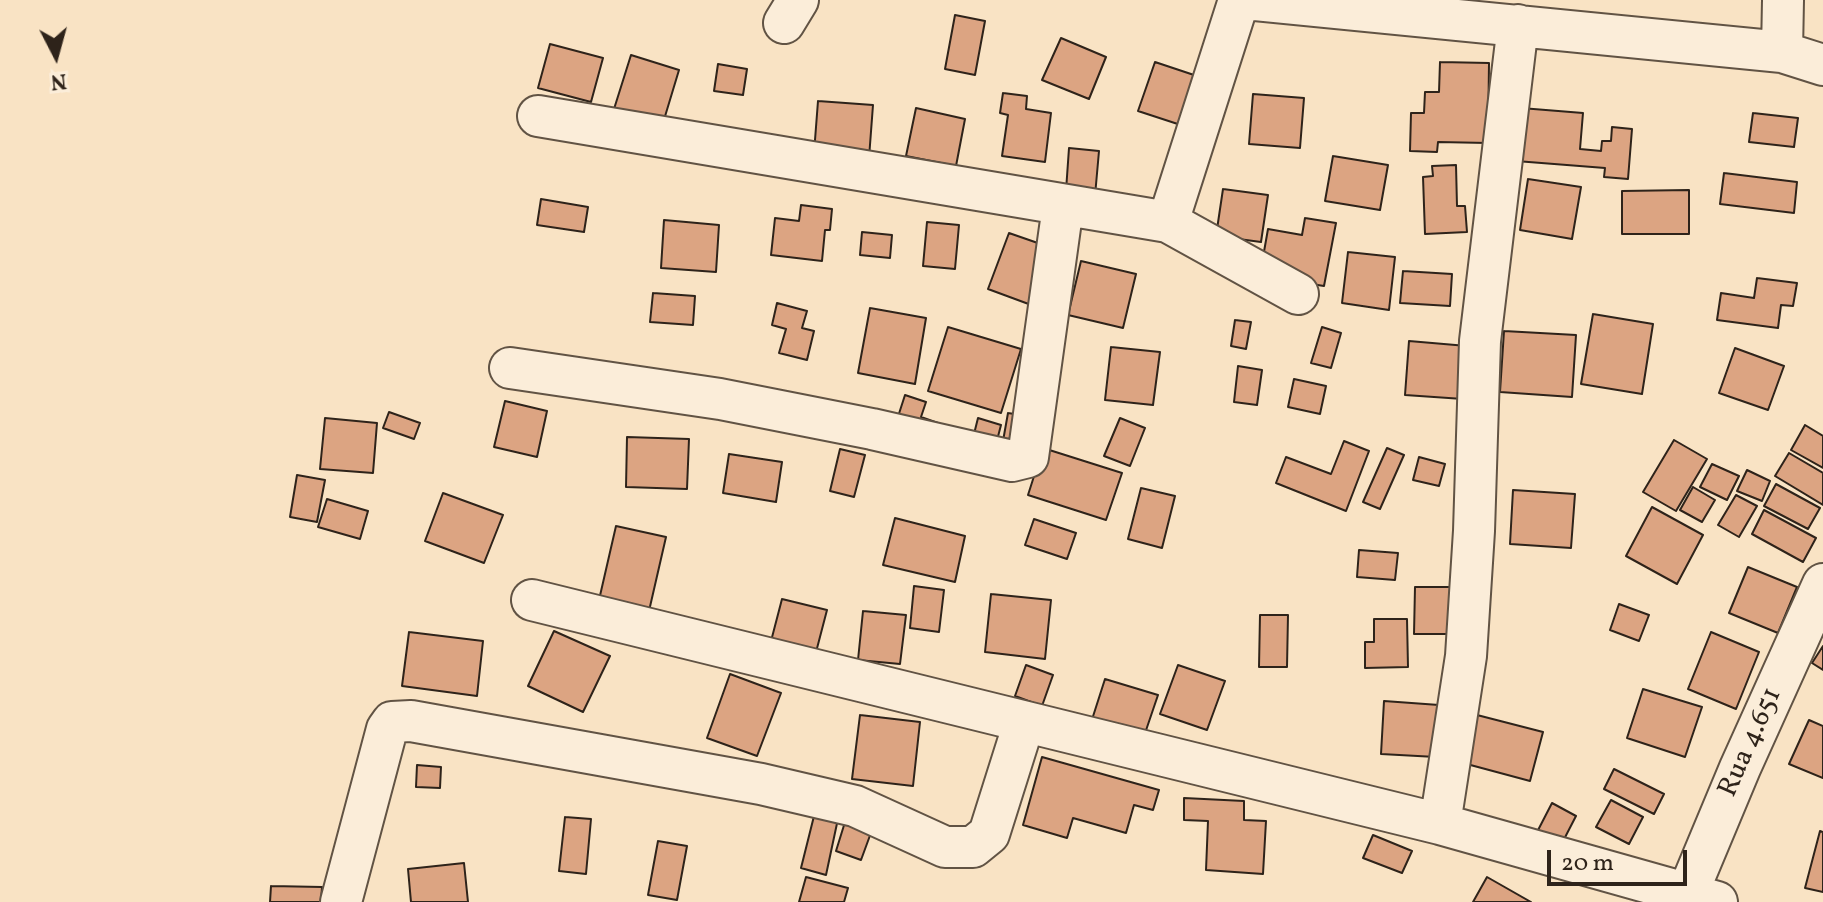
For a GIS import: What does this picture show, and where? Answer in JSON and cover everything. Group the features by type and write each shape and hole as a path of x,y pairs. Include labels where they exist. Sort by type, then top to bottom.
{"street":[{"path":"1168,222 1239,0"},
{"path":"1255,0 1782,52 1823,65"},
{"path":"1782,52 1783,0"},
{"path":"1440,824 1466,656 1474,531 1480,341 1518,25"},
{"path":"538,116 1168,222 1298,294"},
{"path":"510,368 720,399 1012,461 1028,457 1063,206"},
{"name":"Rua 4.651","path":"1696,899 1740,768 1823,584"},
{"path":"532,600 1440,824 1696,899"},
{"path":"341,902 387,729 392,722 411,721 761,784 855,806 945,847 973,847 989,834 1024,723"}],"building":[{"path":"955,15 985,21 975,75 945,69"},
{"path":"1061,38 1106,57 1089,99 1042,80"},
{"path":"550,44 603,58 591,102 538,88"},
{"path":"631,55 679,70 663,123 614,109"},
{"path":"1155,62 1209,80 1193,129 1138,111"},
{"path":"1440,62 1489,63 1488,143 1438,142 1437,152 1410,151 1411,113 1424,113 1425,92 1439,92"},
{"path":"718,64 747,69 743,95 714,91"},
{"path":"1003,93 1027,96 1026,109 1051,113 1045,162 1002,156 1008,115 1000,113"},
{"path":"1253,94 1304,98 1300,148 1249,144"},
{"path":"818,101 873,105 869,158 814,153"},
{"path":"916,108 965,119 956,166 906,156"},
{"path":"1521,108 1583,113 1580,149 1601,151 1602,141 1611,141 1612,127 1632,129 1628,179 1604,177 1605,168 1516,161"},
{"path":"1753,113 1798,118 1794,147 1749,142"},
{"path":"1069,148 1099,151 1094,207 1065,205"},
{"path":"1333,156 1388,165 1380,210 1325,201"},
{"path":"1456,165 1457,206 1465,206 1467,232 1425,234 1423,177 1433,176 1432,166"},
{"path":"1724,173 1797,182 1794,213 1720,204"},
{"path":"1528,179 1581,187 1572,239 1520,230"},
{"path":"1223,189 1268,195 1261,242 1216,236"},
{"path":"1689,190 1689,234 1622,234 1622,191"},
{"path":"541,199 588,207 584,232 537,225"},
{"path":"801,205 832,209 830,230 825,230 822,261 771,255 775,218 799,221"},
{"path":"1305,218 1336,223 1324,286 1292,281 1294,269 1262,263 1268,229 1302,235"},
{"path":"664,220 719,225 716,272 661,268"},
{"path":"927,222 959,225 955,269 923,266"},
{"path":"862,232 892,235 890,258 860,255"},
{"path":"1009,233 1055,249 1034,306 988,289"},
{"path":"1348,252 1395,257 1389,310 1342,303"},
{"path":"1081,261 1136,274 1123,328 1068,315"},
{"path":"1403,271 1452,274 1450,306 1400,303"},
{"path":"1757,278 1797,283 1793,306 1781,305 1778,328 1717,320 1721,293 1754,298"},
{"path":"653,293 695,296 693,325 650,322"},
{"path":"777,303 807,311 802,328 814,331 807,360 779,353 786,329 772,325"},
{"path":"870,308 926,318 915,384 858,373"},
{"path":"1593,314 1653,324 1642,394 1581,384"},
{"path":"1235,320 1251,322 1246,349 1231,346"},
{"path":"948,327 1021,349 1001,413 928,391"},
{"path":"1322,327 1341,333 1331,368 1311,363"},
{"path":"1504,331 1576,335 1572,397 1500,392"},
{"path":"1409,341 1467,346 1463,399 1405,395"},
{"path":"1111,347 1160,352 1153,405 1105,400"},
{"path":"1735,348 1784,366 1768,410 1719,393"},
{"path":"1238,366 1262,370 1257,405 1234,402"},
{"path":"1294,379 1326,386 1320,414 1288,407"},
{"path":"905,395 926,402 921,417 938,423 932,441 895,426"},
{"path":"505,401 547,411 537,457 494,447"},
{"path":"389,412 420,423 414,439 383,428"},
{"path":"1008,413 1033,417 1027,446 1003,441"},
{"path":"325,418 377,423 373,473 320,469"},
{"path":"978,418 1001,425 995,448 972,442"},
{"path":"1120,418 1145,428 1130,466 1104,456"},
{"path":"1805,425 1823,436 1823,468 1791,450"},
{"path":"627,437 689,439 687,489 626,487"},
{"path":"1674,440 1707,459 1676,511 1643,492"},
{"path":"1344,441 1369,451 1346,511 1276,483 1286,457 1331,474"},
{"path":"1043,448 1122,473 1106,520 1028,495"},
{"path":"1387,448 1404,455 1380,509 1363,502"},
{"path":"840,449 865,455 854,497 830,491"},
{"path":"1789,453 1823,473 1823,505 1775,476"},
{"path":"729,454 782,462 776,502 723,493"},
{"path":"1419,457 1445,464 1439,486 1413,480"},
{"path":"1712,464 1739,476 1727,500 1700,487"},
{"path":"1747,470 1770,481 1762,501 1737,491"},
{"path":"297,475 325,480 317,522 290,517"},
{"path":"1776,484 1820,508 1808,529 1764,506"},
{"path":"1693,487 1715,500 1702,522 1680,510"},
{"path":"1141,488 1175,496 1162,548 1128,539"},
{"path":"1513,490 1575,494 1571,548 1510,544"},
{"path":"443,493 503,515 484,563 425,541"},
{"path":"1736,495 1757,506 1739,537 1718,525"},
{"path":"327,499 368,511 360,539 318,527"},
{"path":"1652,507 1703,535 1677,584 1626,556"},
{"path":"1764,510 1816,538 1803,562 1752,534"},
{"path":"895,518 965,536 955,582 883,565"},
{"path":"1034,519 1076,533 1067,559 1025,545"},
{"path":"616,526 666,537 649,611 599,600"},
{"path":"1359,550 1398,553 1395,580 1357,577"},
{"path":"1748,567 1797,587 1778,633 1729,613"},
{"path":"914,586 944,590 939,632 910,628"},
{"path":"1415,587 1460,587 1460,634 1414,634"},
{"path":"991,594 1051,600 1045,659 985,652"},
{"path":"782,599 827,610 815,656 770,645"},
{"path":"1619,604 1649,615 1639,641 1610,630"},
{"path":"863,611 906,615 900,664 858,660"},
{"path":"1260,615 1288,615 1287,667 1259,667"},
{"path":"1374,619 1407,619 1408,667 1365,668 1365,642 1374,642"},
{"path":"554,631 610,656 583,712 528,686"},
{"path":"409,632 483,641 477,696 402,686"},
{"path":"1711,632 1759,652 1736,709 1688,689"},
{"path":"1823,646 1823,670 1812,663"},
{"path":"1026,665 1053,675 1042,706 1015,696"},
{"path":"1178,665 1225,681 1207,730 1160,714"},
{"path":"730,674 781,693 757,756 707,738"},
{"path":"1105,679 1158,695 1140,748 1088,732"},
{"path":"1643,689 1702,707 1685,757 1627,738"},
{"path":"1384,701 1439,705 1436,757 1381,754"},
{"path":"860,715 920,722 913,786 852,779"},
{"path":"1477,715 1543,732 1530,781 1463,763"},
{"path":"1809,720 1823,726 1823,778 1789,764"},
{"path":"1042,757 1159,790 1153,810 1134,805 1126,833 1073,818 1067,838 1023,825"},
{"path":"417,765 441,767 440,788 416,787"},
{"path":"1614,769 1664,794 1654,814 1604,789"},
{"path":"1184,798 1244,801 1244,820 1266,821 1263,874 1206,870 1208,821 1184,820"},
{"path":"1611,800 1643,817 1629,844 1596,827"},
{"path":"1552,803 1576,816 1559,849 1535,836"},
{"path":"816,808 839,814 826,875 801,868"},
{"path":"565,817 591,819 586,874 559,871"},
{"path":"845,822 872,830 861,860 836,851"},
{"path":"1820,831 1823,832 1823,892 1805,888"},
{"path":"1373,835 1412,851 1402,873 1363,858"},
{"path":"658,841 687,846 677,900 648,895"},
{"path":"464,863 468,902 411,902 408,869"},
{"path":"806,877 848,888 844,902 799,902"},
{"path":"1487,877 1531,902 1473,902"},
{"path":"271,886 322,887 321,902 270,902"}]}
